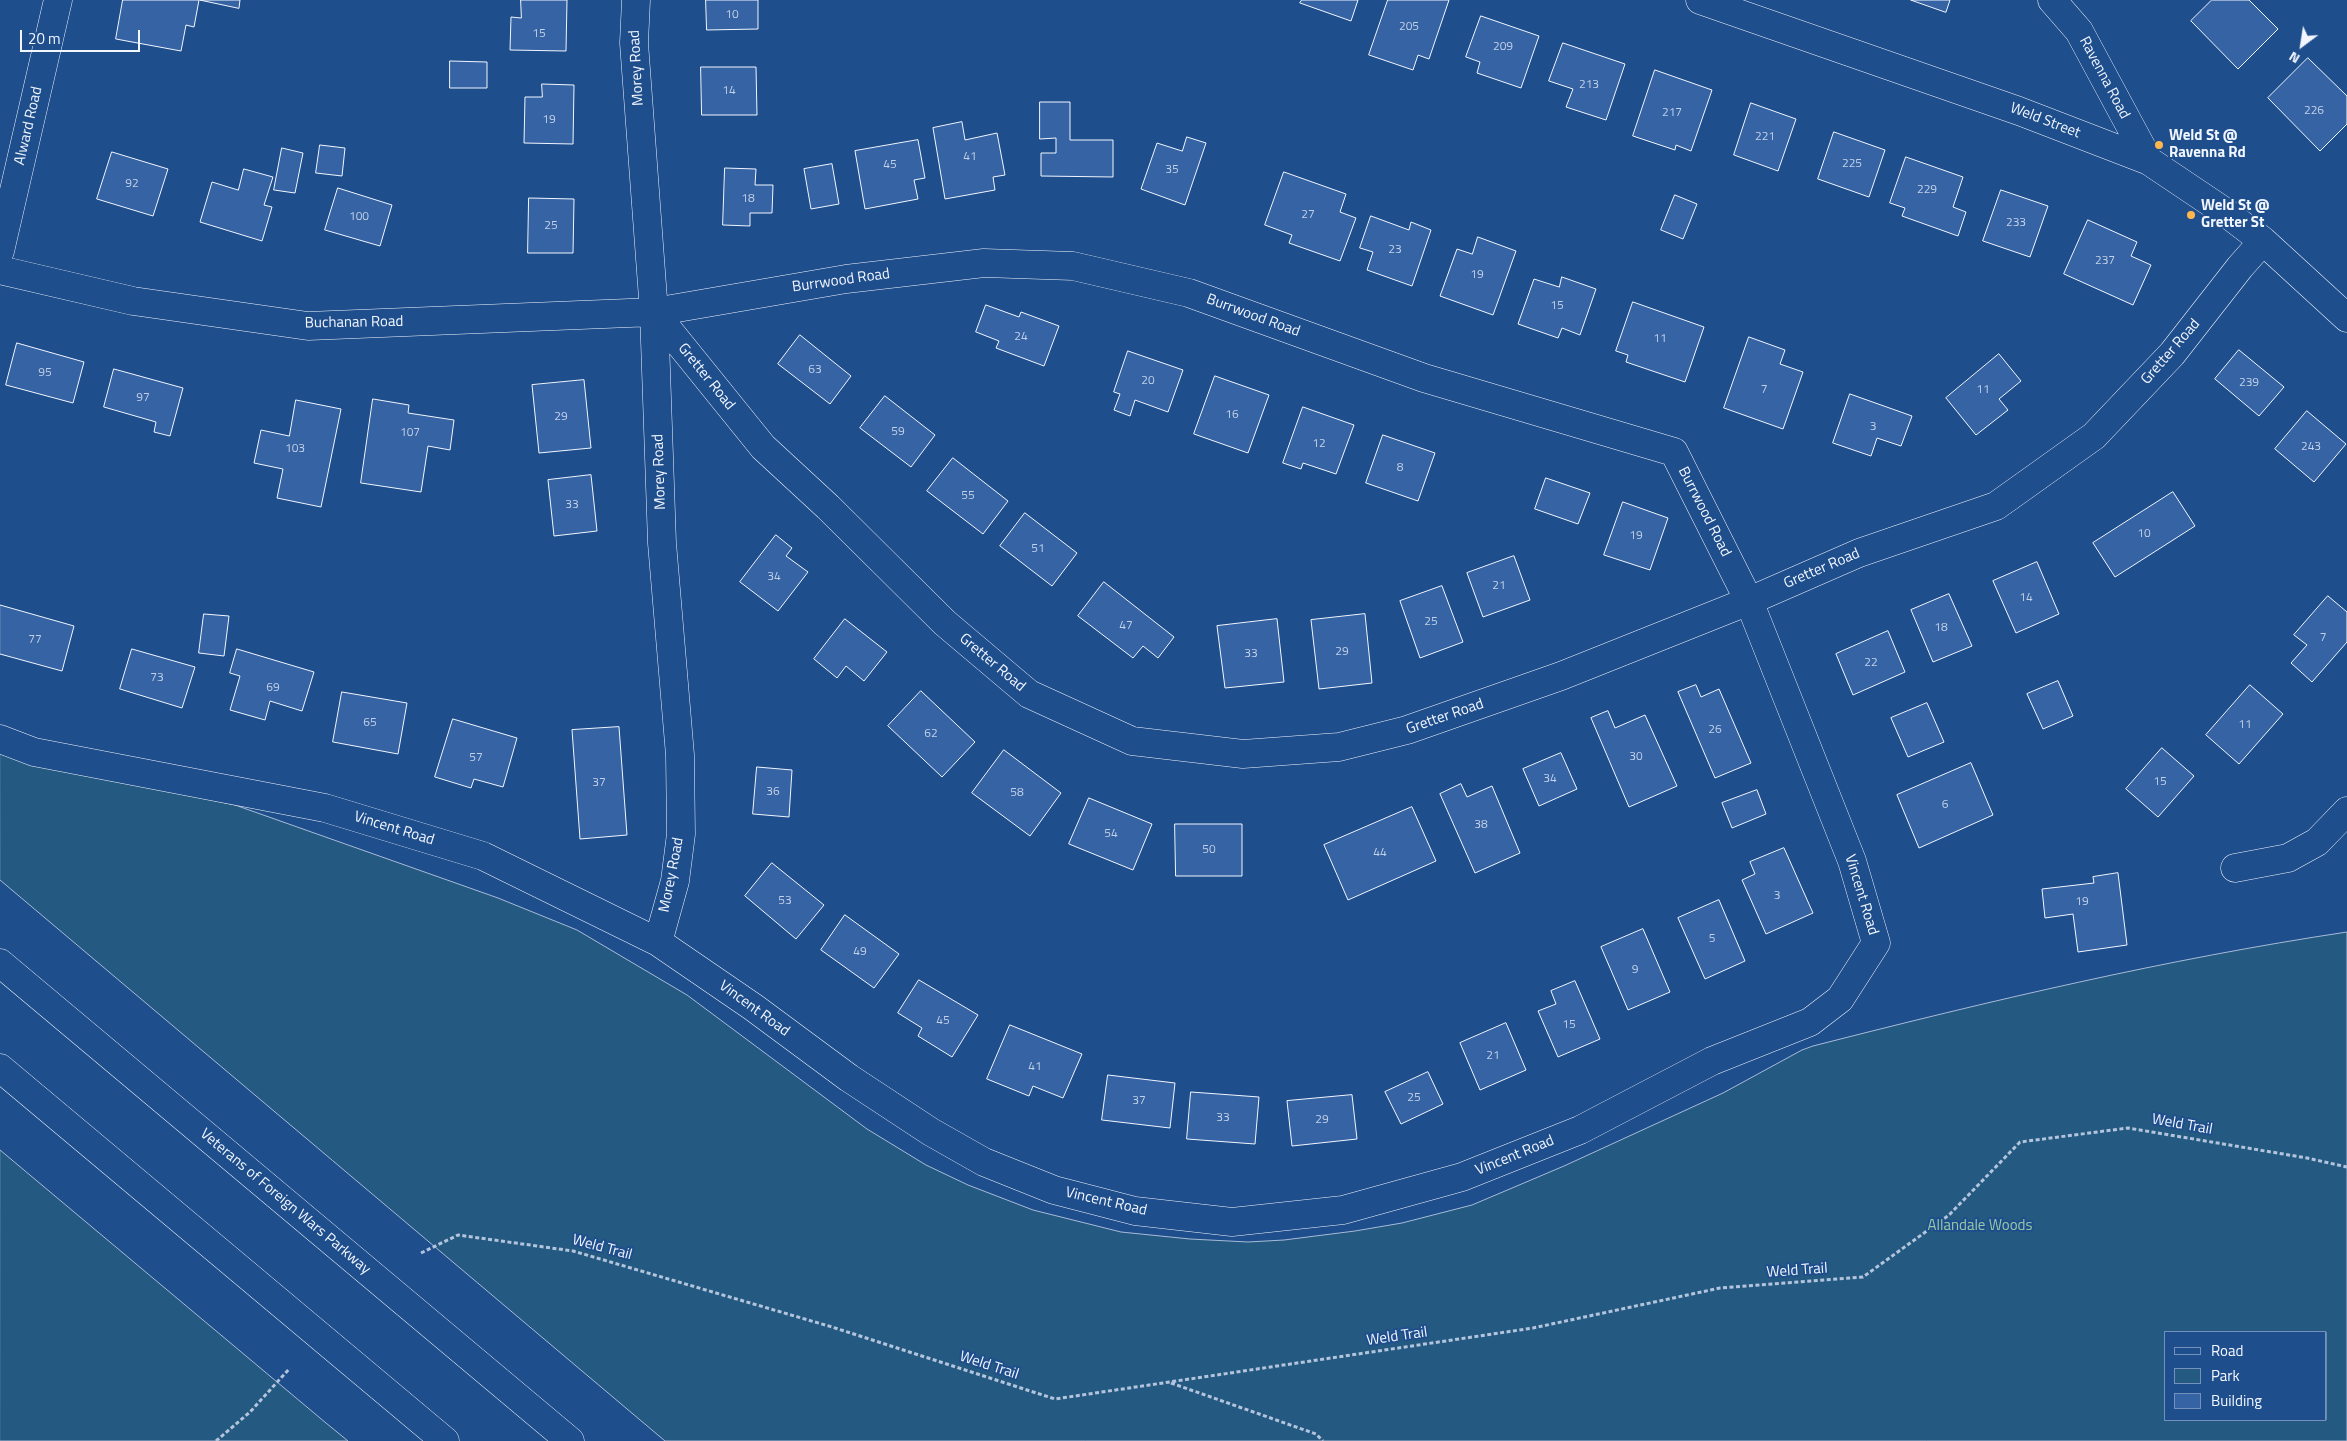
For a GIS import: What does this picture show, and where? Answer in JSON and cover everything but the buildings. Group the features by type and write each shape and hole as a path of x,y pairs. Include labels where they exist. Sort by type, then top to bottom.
{"main road":[{"name":"Alward Road","path":"0,251 58,0"},
{"name":"Morey Road","path":"636,0 634,42 654,312 662,543 680,755 681,834 675,881 658,942"},
{"name":"Weld Street","path":"1700,0 2019,111 2149,161 2225,212 2263,241 2347,318"},
{"name":"Ravenna Road","path":"2052,0 2079,31 2149,161"},
{"name":"Gretter Road","path":"654,312 763,447 828,506 945,623 1028,694 1132,741 1243,754 1339,747 1407,730 1561,676 1749,601 1859,553 1996,506 2094,436 2172,354 2240,267 2263,241"},
{"name":"Burrwood Road","path":"654,312 846,278 984,263 1073,266 1189,293 1424,378 1674,452 1749,601"},
{"name":"Buchanan Road","path":"0,270 133,301 308,326 654,312"},
{"name":"Vincent Road","path":"0,739 34,752 325,808 483,856 658,942 754,1007 850,1078 931,1132 984,1162 1054,1190 1135,1211 1232,1222 1343,1210 1462,1177 1580,1130 1712,1061 1810,1022 1840,999 1876,943 1852,861 1749,601"},
{"path":"2235,868 2288,858 2317,842 2347,811"},
{"name":"Veterans of Foreign Wars Parkway","path":"0,963 570,1441"},
{"path":"0,1068 445,1441"}],"path":[{"name":"Weld Trail","path":"421,1253 458,1235 573,1251 832,1327 1055,1399 1533,1328 1720,1288 1863,1277 1949,1215 2020,1142 2128,1128 2307,1158 2347,1167"},
{"path":"216,1441 250,1412 290,1368"},
{"path":"1169,1382 1316,1434 1323,1441"}],"green space":[{"name":"Allandale Woods","path":"0,747 159,788 235,805 498,898 577,930 687,995 867,1129 926,1165 968,1185 1033,1210 1121,1232 1190,1239 1248,1242 1284,1240 1402,1223 1472,1205 1564,1166 1723,1093 1802,1050 1813,1046 2078,982 2212,955 2347,932 2347,1441 665,1441 0,880"},
{"path":"0,1150 326,1423 348,1441 0,1441"}],"place":[{"name":"Weld St @ Ravenna Rd","path":"2159,145"},
{"name":"Weld St @ Gretter St","path":"2191,215"}]}
